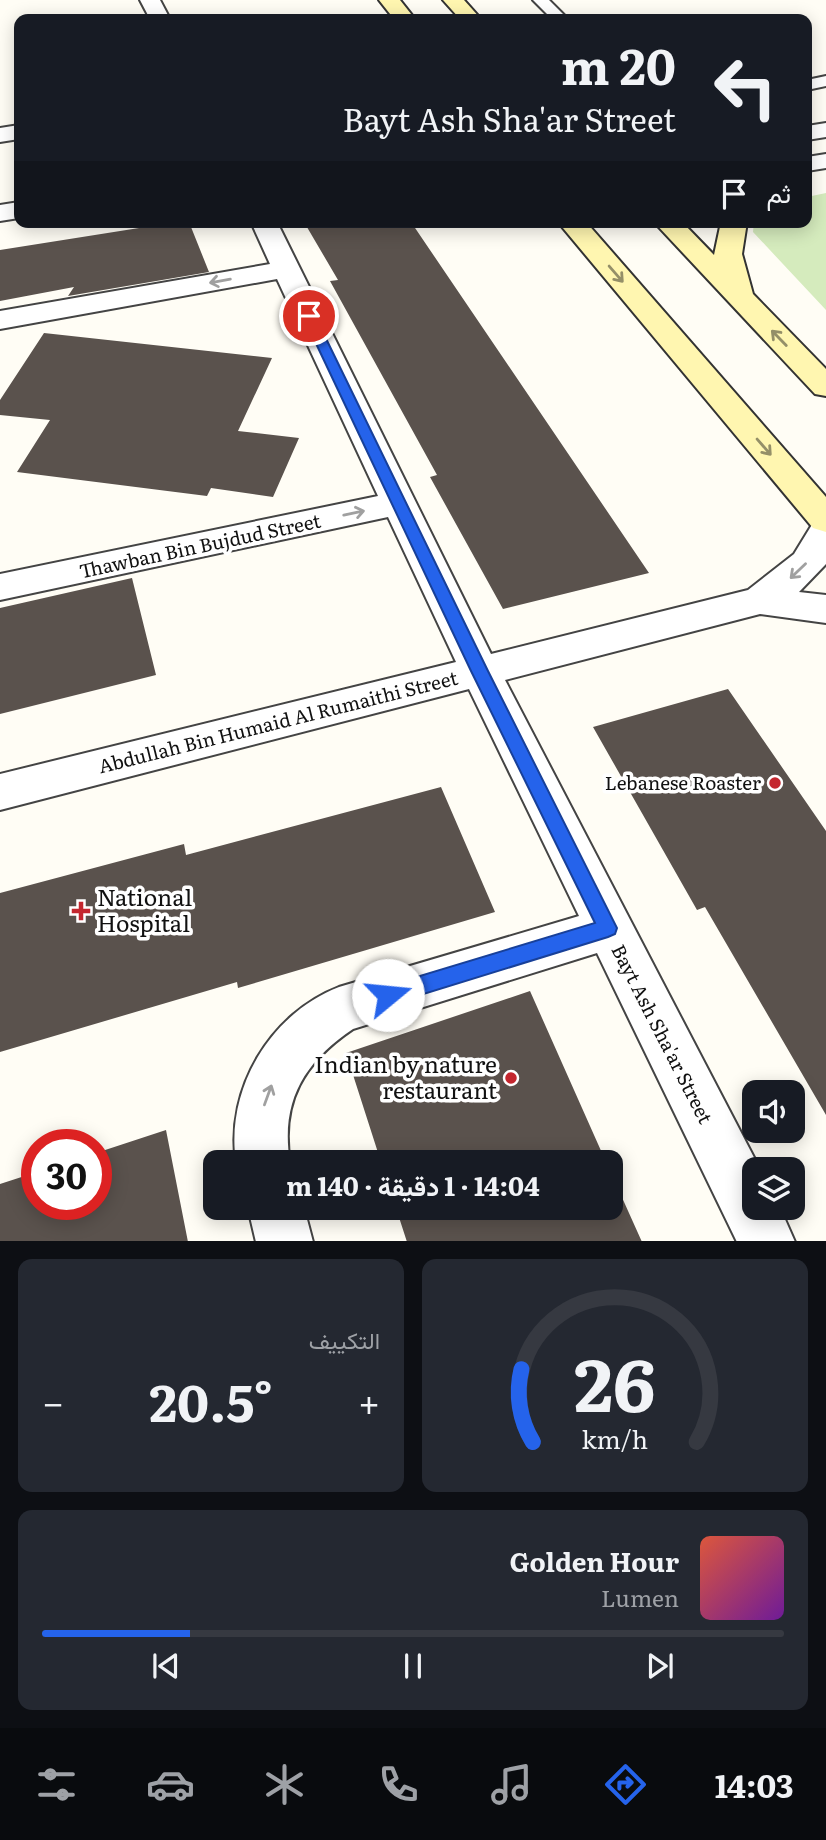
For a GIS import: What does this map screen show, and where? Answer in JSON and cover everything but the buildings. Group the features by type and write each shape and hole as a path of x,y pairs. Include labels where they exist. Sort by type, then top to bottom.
{"street":[{"path":"389,0 401,14"},
{"path":"453,0 466,14"},
{"name":"Bayt Ash Sha'ar Street","path":"267,228 480,671 767,1241"},
{"path":"576,228 824,518"},
{"path":"673,228 826,387"},
{"path":"733,228 728,254 740,298"},
{"path":"0,320 287,269"},
{"name":"Thawban Bin Bujdud Street","path":"0,587 399,503"},
{"name":"Abdullah Bin Humaid Al Rumaithi Street","path":"760,601 805,566 824,518"},
{"name":"Abdullah Bin Humaid Al Rumaithi Street","path":"0,792 760,601 826,609"},
{"path":"263,1150 263,1111 278,1069 304,1035 339,1010 608,928"},
{"path":"279,1220 285,1241"}],"lane":[{"path":"540,0 555,14"}],"green space":[{"path":"826,193 826,310 753,232 753,228 812,228 812,196"}],"place":[{"name":"Lebanese Roaster","path":"775,783"},
{"name":"National Hospital","path":"81,911"},
{"name":"Indian by nature restaurant","path":"511,1078"}],"route":[{"path":"309,316 480,671 608,928 388,995"}]}
